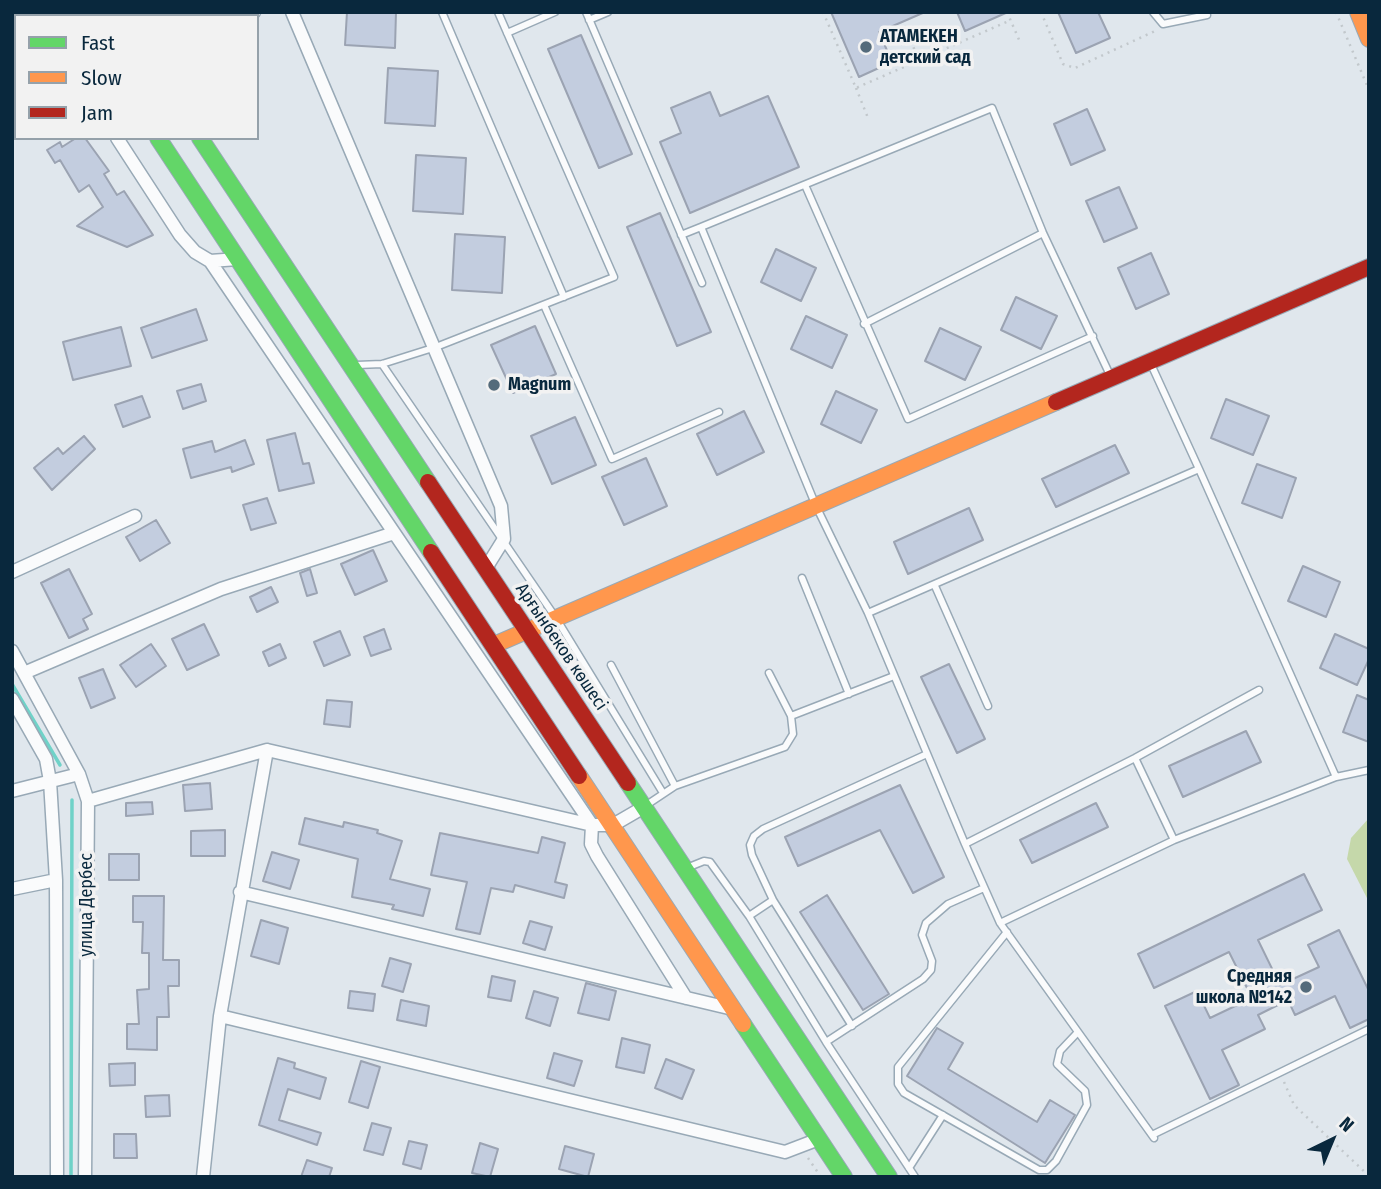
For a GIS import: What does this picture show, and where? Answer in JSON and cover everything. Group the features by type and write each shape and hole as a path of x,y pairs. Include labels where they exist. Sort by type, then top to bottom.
{"main road":[{"path":"1357,12 1369,39"},
{"path":"159,140 844,1177"},
{"name":"Арғынбеков көшесі","path":"201,140 889,1177"},
{"path":"494,645 1369,267"}],"street":[{"path":"292,12 501,506 504,540 486,568"},
{"path":"118,140 180,235 195,252 210,261 592,825 592,844 597,856 686,998"},
{"path":"210,261 238,258"},
{"path":"12,572 135,516"},
{"path":"24,673 221,589 394,533"},
{"name":"улица Дербес","path":"12,651 79,774 88,801 85,1177"},
{"name":"улица Дербес","path":"12,699 46,759 50,781 56,880 57,1177"},
{"path":"203,1177 220,1016 267,750"},
{"path":"88,801 267,750 592,825 613,825 644,807"},
{"path":"12,791 79,774"},
{"path":"12,888 56,880"},
{"path":"240,892 733,1009"},
{"path":"220,1016 785,1152 819,1139"}],"lane":[{"path":"442,12 564,297"},
{"path":"351,365 382,364 436,347 614,277 498,12"},
{"path":"507,33 555,12"},
{"path":"586,12 702,283"},
{"path":"589,20 608,12"},
{"path":"1153,12 1163,24 1215,12"},
{"path":"681,235 992,108 1043,233 1111,377"},
{"path":"804,185 908,419 1093,336"},
{"path":"701,227 817,506 868,613 1000,923 1153,1136 1369,1030"},
{"path":"864,324 1043,233"},
{"path":"544,305 612,459 719,412"},
{"path":"1150,360 1336,777"},
{"path":"382,364 556,618 663,793"},
{"path":"868,613 1199,469"},
{"path":"802,578 849,694"},
{"path":"935,586 988,705"},
{"path":"611,665 676,786"},
{"path":"644,807 676,786 785,747 793,734 791,716 769,673"},
{"path":"791,716 894,676"},
{"path":"965,844 1135,758 1259,690"},
{"path":"852,1026 773,900 750,845 754,836 763,829 927,754"},
{"path":"1135,758 1174,840"},
{"path":"1000,923 1174,840 1336,777 1369,770"},
{"path":"685,869 704,860 710,862 749,916 826,1042 915,1177"},
{"path":"826,1042 923,979 931,970 932,961 922,935 926,923 948,904 984,888"},
{"path":"749,916 773,900"},
{"path":"1007,932 898,1067 898,1084 904,1093 1039,1170 1047,1170 1056,1161 1087,1105 1085,1091 1057,1064 1060,1051 1078,1032"},
{"path":"909,1168 943,1115"}],"path":[{"path":"823,12 868,118"},
{"path":"1007,12 1020,42"},
{"path":"1041,12 1063,64 1075,68 1150,36 1163,24"},
{"path":"1336,12 1369,90"},
{"path":"856,88 1011,20"},
{"path":"905,28 919,60"},
{"path":"1281,1072 1294,1105 1366,1176"},
{"path":"801,1146 821,1177"}],"green space":[{"path":"1369,818 1369,902 1347,859 1351,838"}],"building":[{"path":"347,12 396,12 395,48 345,45"},
{"name":"АТАМЕКЕН детский сад","path":"831,12 925,12 879,32 892,62 859,77"},
{"name":"АТАМЕКЕН детский сад","path":"957,12 1008,12 965,31"},
{"path":"1058,12 1098,12 1110,38 1076,53"},
{"path":"581,35 632,154 599,168 548,49"},
{"path":"388,68 438,71 435,126 385,123"},
{"path":"710,92 720,116 768,96 799,167 690,213 660,142 681,133 671,108"},
{"path":"1087,109 1105,150 1071,165 1054,124"},
{"path":"73,140 86,140 109,171 104,174 117,195 124,191 153,235 127,247 77,226 103,207 89,185 79,192 60,160 55,163 47,150 60,142 62,147"},
{"path":"416,155 466,158 463,214 413,211"},
{"path":"1119,187 1137,228 1104,242 1086,201"},
{"path":"660,213 711,332 677,346 627,227"},
{"path":"455,234 505,237 502,293 452,290"},
{"path":"776,249 816,268 801,301 761,282"},
{"path":"1151,253 1169,294 1136,309 1118,268"},
{"path":"1016,297 1057,316 1041,349 1001,330"},
{"path":"196,309 207,340 152,358 141,328"},
{"path":"806,316 847,335 832,368 791,349"},
{"path":"535,326 556,374 513,393 491,345"},
{"path":"121,327 131,366 73,380 63,342"},
{"path":"940,328 981,347 965,380 925,361"},
{"path":"201,384 206,401 183,409 177,391"},
{"path":"836,391 877,410 861,443 821,424"},
{"path":"142,396 150,417 123,427 115,405"},
{"path":"1226,399 1269,416 1253,455 1211,438"},
{"path":"744,411 764,452 717,475 697,434"},
{"path":"575,417 596,465 552,484 531,436"},
{"path":"295,433 303,464 309,463 314,483 279,491 267,440"},
{"path":"84,436 95,449 52,490 34,468 58,448 63,454"},
{"path":"245,440 254,464 232,472 231,467 191,478 183,449 212,441 215,452"},
{"path":"1115,445 1129,473 1056,507 1042,479"},
{"path":"646,458 667,506 624,525 602,477"},
{"path":"1257,464 1296,478 1282,518 1242,503"},
{"path":"267,498 276,523 251,530 243,505"},
{"path":"969,508 983,540 908,574 894,542"},
{"path":"156,520 170,543 140,561 126,537"},
{"path":"373,550 387,581 355,595 341,564"},
{"path":"1303,566 1340,582 1326,617 1288,601"},
{"path":"69,569 92,614 83,619 88,629 69,638 41,583"},
{"path":"310,569 317,593 307,596 300,573"},
{"path":"271,587 278,602 257,612 250,597"},
{"path":"204,624 219,655 187,670 172,639"},
{"path":"384,629 391,649 371,656 364,637"},
{"path":"340,631 350,655 324,666 314,642"},
{"path":"1335,634 1369,649 1369,659 1357,685 1320,668"},
{"path":"151,644 166,666 136,687 120,665"},
{"path":"280,644 286,658 269,666 263,652"},
{"path":"949,664 985,739 957,753 921,677"},
{"path":"103,669 115,698 91,708 79,678"},
{"path":"1357,695 1369,700 1369,742 1343,732"},
{"path":"327,700 352,702 350,727 324,724"},
{"path":"1246,731 1261,762 1183,797 1169,766"},
{"path":"210,783 212,809 185,811 183,785"},
{"path":"900,785 944,877 913,893 880,830 798,866 785,837"},
{"path":"152,802 153,814 126,816 126,803"},
{"path":"1096,803 1108,827 1032,863 1020,840"},
{"path":"305,818 343,827 344,822 378,830 377,833 402,841 390,879 430,889 423,916 392,909 394,905 352,897 358,859 299,844"},
{"path":"225,830 225,856 191,856 191,831"},
{"path":"440,833 538,853 542,837 565,843 555,882 567,885 564,898 515,885 513,892 491,888 480,934 456,929 467,882 431,875"},
{"path":"272,852 299,860 290,889 263,881"},
{"path":"109,854 139,854 139,880 109,880"},
{"name":"Средняя школа №142","path":"1304,874 1322,910 1258,940 1280,985 1319,967 1308,945 1339,930 1369,991 1369,1019 1350,1028 1335,996 1295,1015 1288,1000 1258,1015 1265,1029 1222,1050 1239,1085 1210,1099 1165,1006 1197,991 1210,1018 1252,998 1229,952 1154,988 1138,954"},
{"path":"827,895 889,994 863,1010 800,912"},
{"path":"133,896 164,896 163,960 179,960 179,986 168,986 169,1017 157,1017 157,1050 127,1049 127,1024 139,1024 137,990 149,989 149,953 142,953 143,922 133,922"},
{"path":"261,920 288,928 279,964 251,956"},
{"path":"530,921 552,927 545,950 523,943"},
{"path":"390,958 411,964 403,992 382,986"},
{"path":"492,976 515,981 511,1001 488,997"},
{"path":"586,983 616,991 609,1020 578,1013"},
{"path":"350,991 375,994 373,1011 348,1008"},
{"path":"534,991 558,998 550,1026 526,1018"},
{"path":"401,1000 429,1006 426,1026 397,1020"},
{"path":"937,1028 963,1043 948,1069 1037,1122 1050,1100 1075,1115 1045,1163 907,1076"},
{"path":"622,1038 650,1045 644,1073 616,1067"},
{"path":"554,1053 582,1061 574,1086 547,1078"},
{"path":"278,1058 295,1063 294,1068 326,1078 320,1099 288,1089 279,1120 321,1133 317,1145 259,1125"},
{"path":"666,1059 694,1070 682,1099 655,1088"},
{"path":"361,1061 380,1067 368,1108 349,1102"},
{"path":"135,1063 135,1085 110,1086 109,1064"},
{"path":"169,1095 170,1116 146,1117 145,1096"},
{"path":"372,1123 391,1128 383,1155 364,1150"},
{"path":"114,1134 136,1134 137,1158 114,1158"},
{"path":"409,1141 427,1145 421,1169 403,1164"},
{"path":"480,1143 498,1149 490,1177 472,1173"},
{"path":"565,1146 594,1154 588,1177 559,1169"},
{"path":"307,1160 332,1168 329,1177 301,1177"}],"waterway":[{"path":"12,684 60,765"},
{"path":"71,1177 72,800"}],"traffic: fast":[{"path":"159,140 431,552"},
{"path":"201,140 428,482"},
{"path":"628,783 889,1177"},
{"path":"743,1024 844,1177"}],"traffic: slow":[{"path":"1358,12 1369,39"},
{"path":"494,645 1056,402"},
{"path":"579,776 743,1024"}],"traffic: jam":[{"path":"1056,402 1369,267"},
{"path":"428,482 628,783"},
{"path":"431,552 579,776"}],"place":[{"name":"АТАМЕКЕН детский сад","path":"866,47"},
{"name":"Magnum","path":"494,385"},
{"name":"Средняя школа №142","path":"1306,987"}]}
